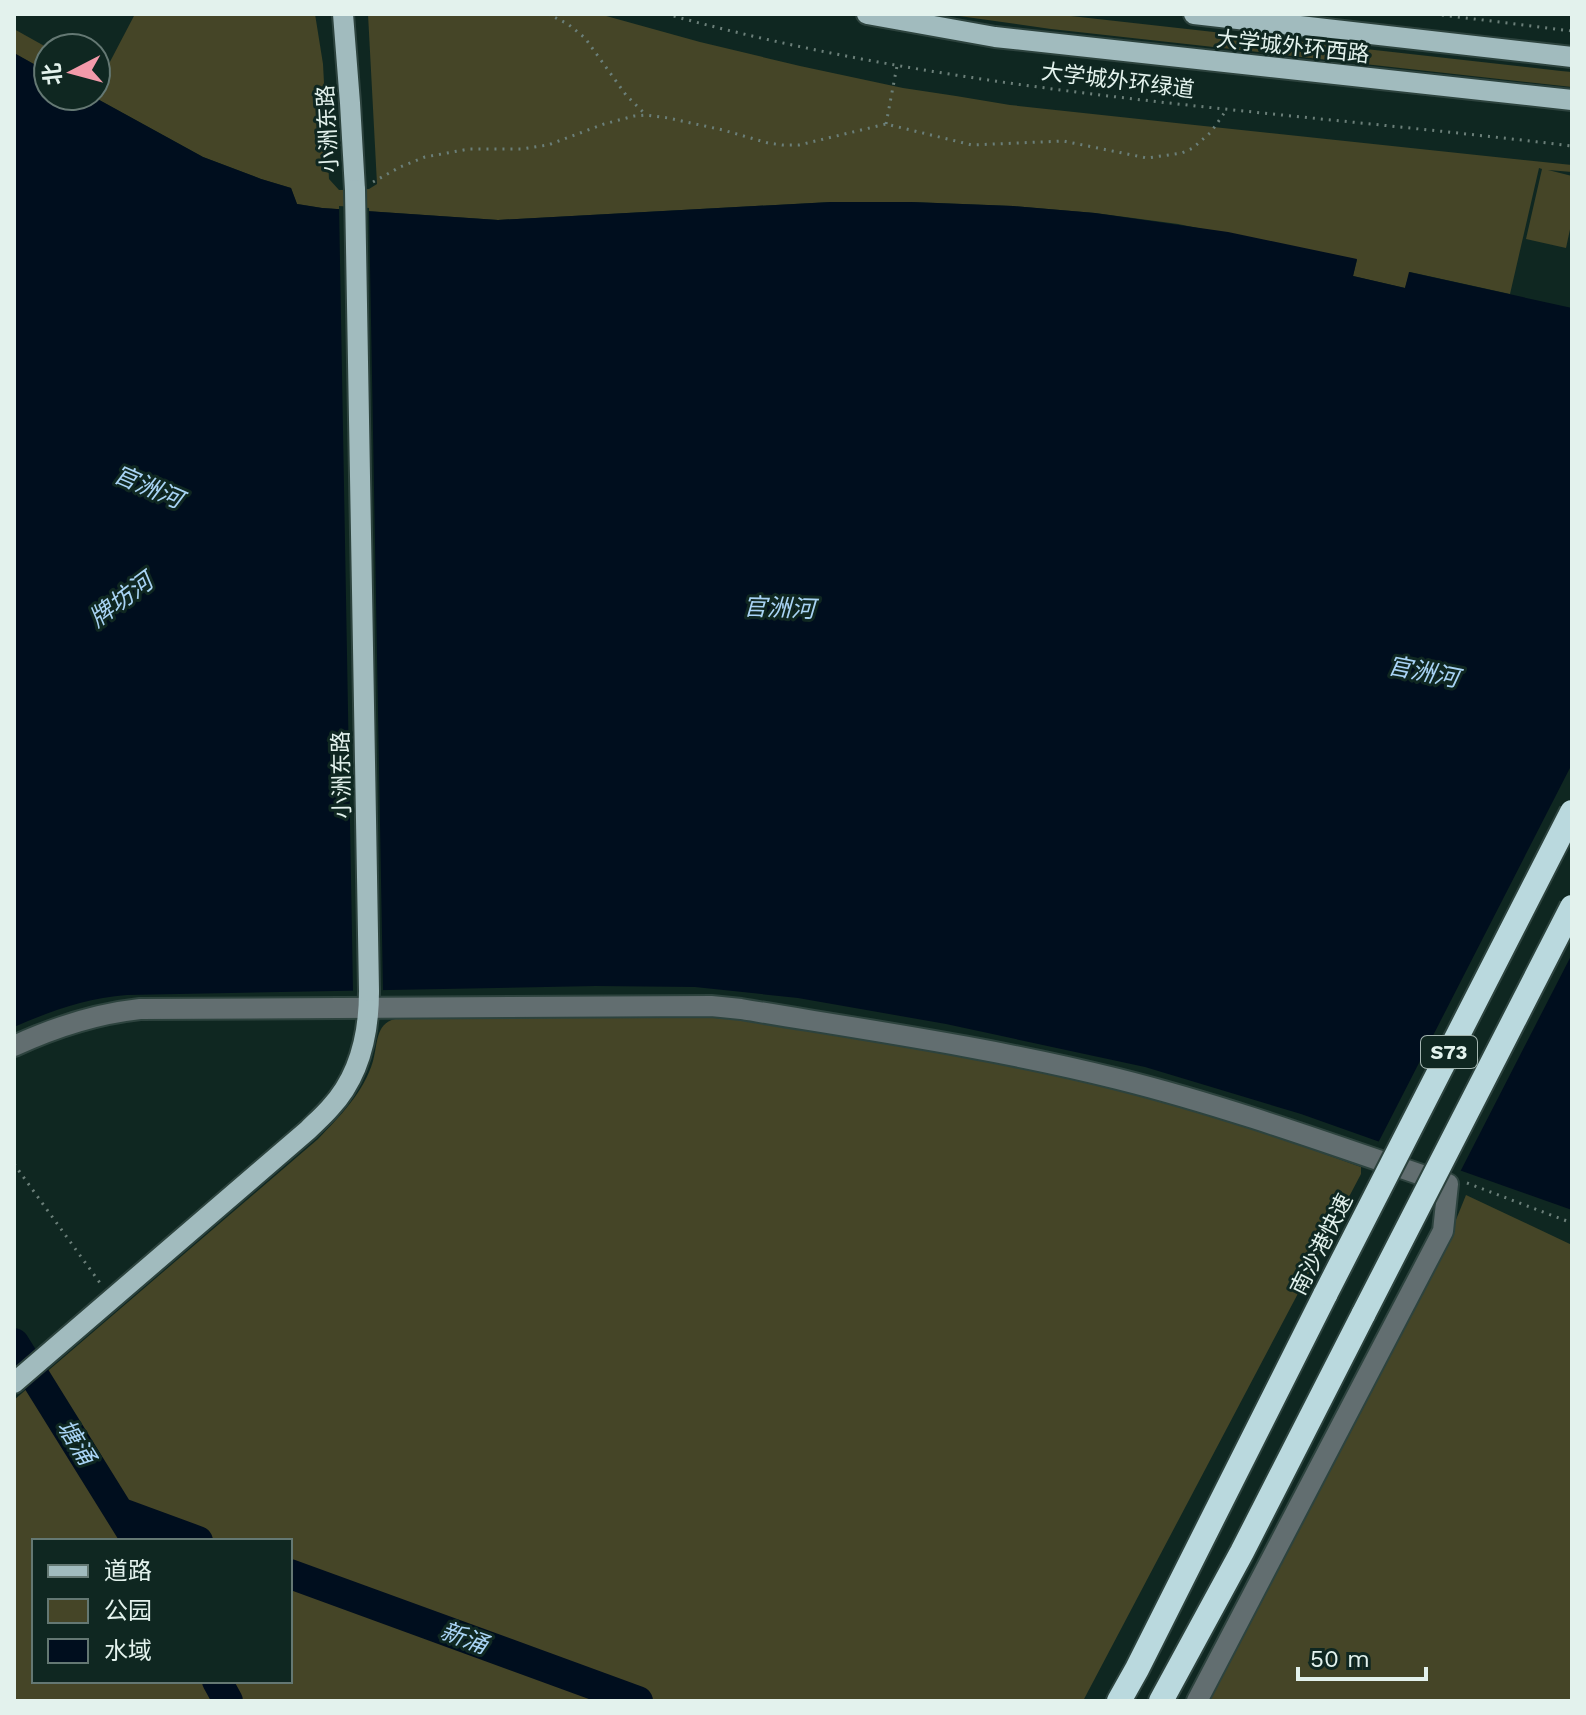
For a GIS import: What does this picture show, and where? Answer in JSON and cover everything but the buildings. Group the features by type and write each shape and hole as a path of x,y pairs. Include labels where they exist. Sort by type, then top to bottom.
{"highway":[{"name":"南沙港快速","path":"1119,1701 1572,812"},
{"name":"S73","path":"1161,1701 1242,1552 1572,907"}],"main road":[{"name":"小洲东路","path":"14,1382 330,1109 348,1085 366,1033 369,1000 364,186 349,88 343,14"},
{"name":"大学城外环西路","path":"867,14 995,37 1572,100"},
{"name":"大学城外环西路","path":"1194,14 1572,57"}],"street":[{"path":"14,1046 74,1021 140,1009 369,1000 711,1006 1020,1057 1115,1078 1238,1112 1448,1184 1443,1231 1197,1701"}],"path":[{"path":"548,14 578,30 626,95 646,115"},
{"name":"大学城外环绿道","path":"666,14 804,48 897,66 1063,90 1572,146"},
{"path":"1434,14 1572,31"},
{"path":"886,124 897,66"},
{"path":"364,186 412,161 439,153 535,147 619,120 646,115 712,127 782,145 799,145 886,124 972,145 1063,141 1147,158 1182,153 1193,148 1211,132 1227,109"},
{"path":"14,1164 112,1299"},
{"path":"1448,1184 1465,1182 1572,1223"}],"green space":[{"path":"135,14 315,14 323,64 329,179 339,190 369,189 377,184 368,14 599,14 800,66 903,88 1010,105 1572,165 1572,172 1548,170 1572,176 1572,220 1566,248 1526,239 1542,169 1539,168 1510,294 1410,272 1405,288 1353,276 1357,260 1178,224 1013,206 831,202 498,220 322,208 297,204 291,188 203,157 112,107 112,58"},
{"path":"945,14 1053,14 1572,72 1572,87 1051,29"},
{"path":"14,29 32,39 32,63 14,53"},
{"path":"638,1016 716,1018 871,1040 1041,1071 1154,1098 1361,1167 1361,1174 1083,1701 14,1701 14,1400 318,1139 357,1093 369,1072 381,1030 395,1019"},
{"path":"1466,1195 1572,1245 1572,1701 1208,1701 1451,1232"}],"water":[{"path":"14,53 32,63 32,112 112,112 112,107 203,157 291,188 297,204 498,220 831,202 1013,206 1095,213 1228,232 1357,259 1353,276 1405,288 1409,272 1572,308 1572,1210 1301,1114 1145,1067 946,1024 798,998 695,987 596,986 127,995 69,1006 14,1027"}],"pier":[{"path":"339,206 369,208 383,991 353,991"},
{"path":"1572,764 1572,954 1459,1174 1377,1145"}],"waterway":[{"name":"塘涌","path":"14,1343 136,1539"},
{"name":"新涌","path":"122,1513 193,1539"},
{"name":"新涌","path":"292,1575 638,1701"},
{"name":"塘涌","path":"218,1683 228,1701"}],"water label":[{"name":"官洲河","path":"148,487"},
{"name":"牌坊河","path":"121,600"},
{"name":"官洲河","path":"779,608"},
{"name":"官洲河","path":"1423,672"}]}
